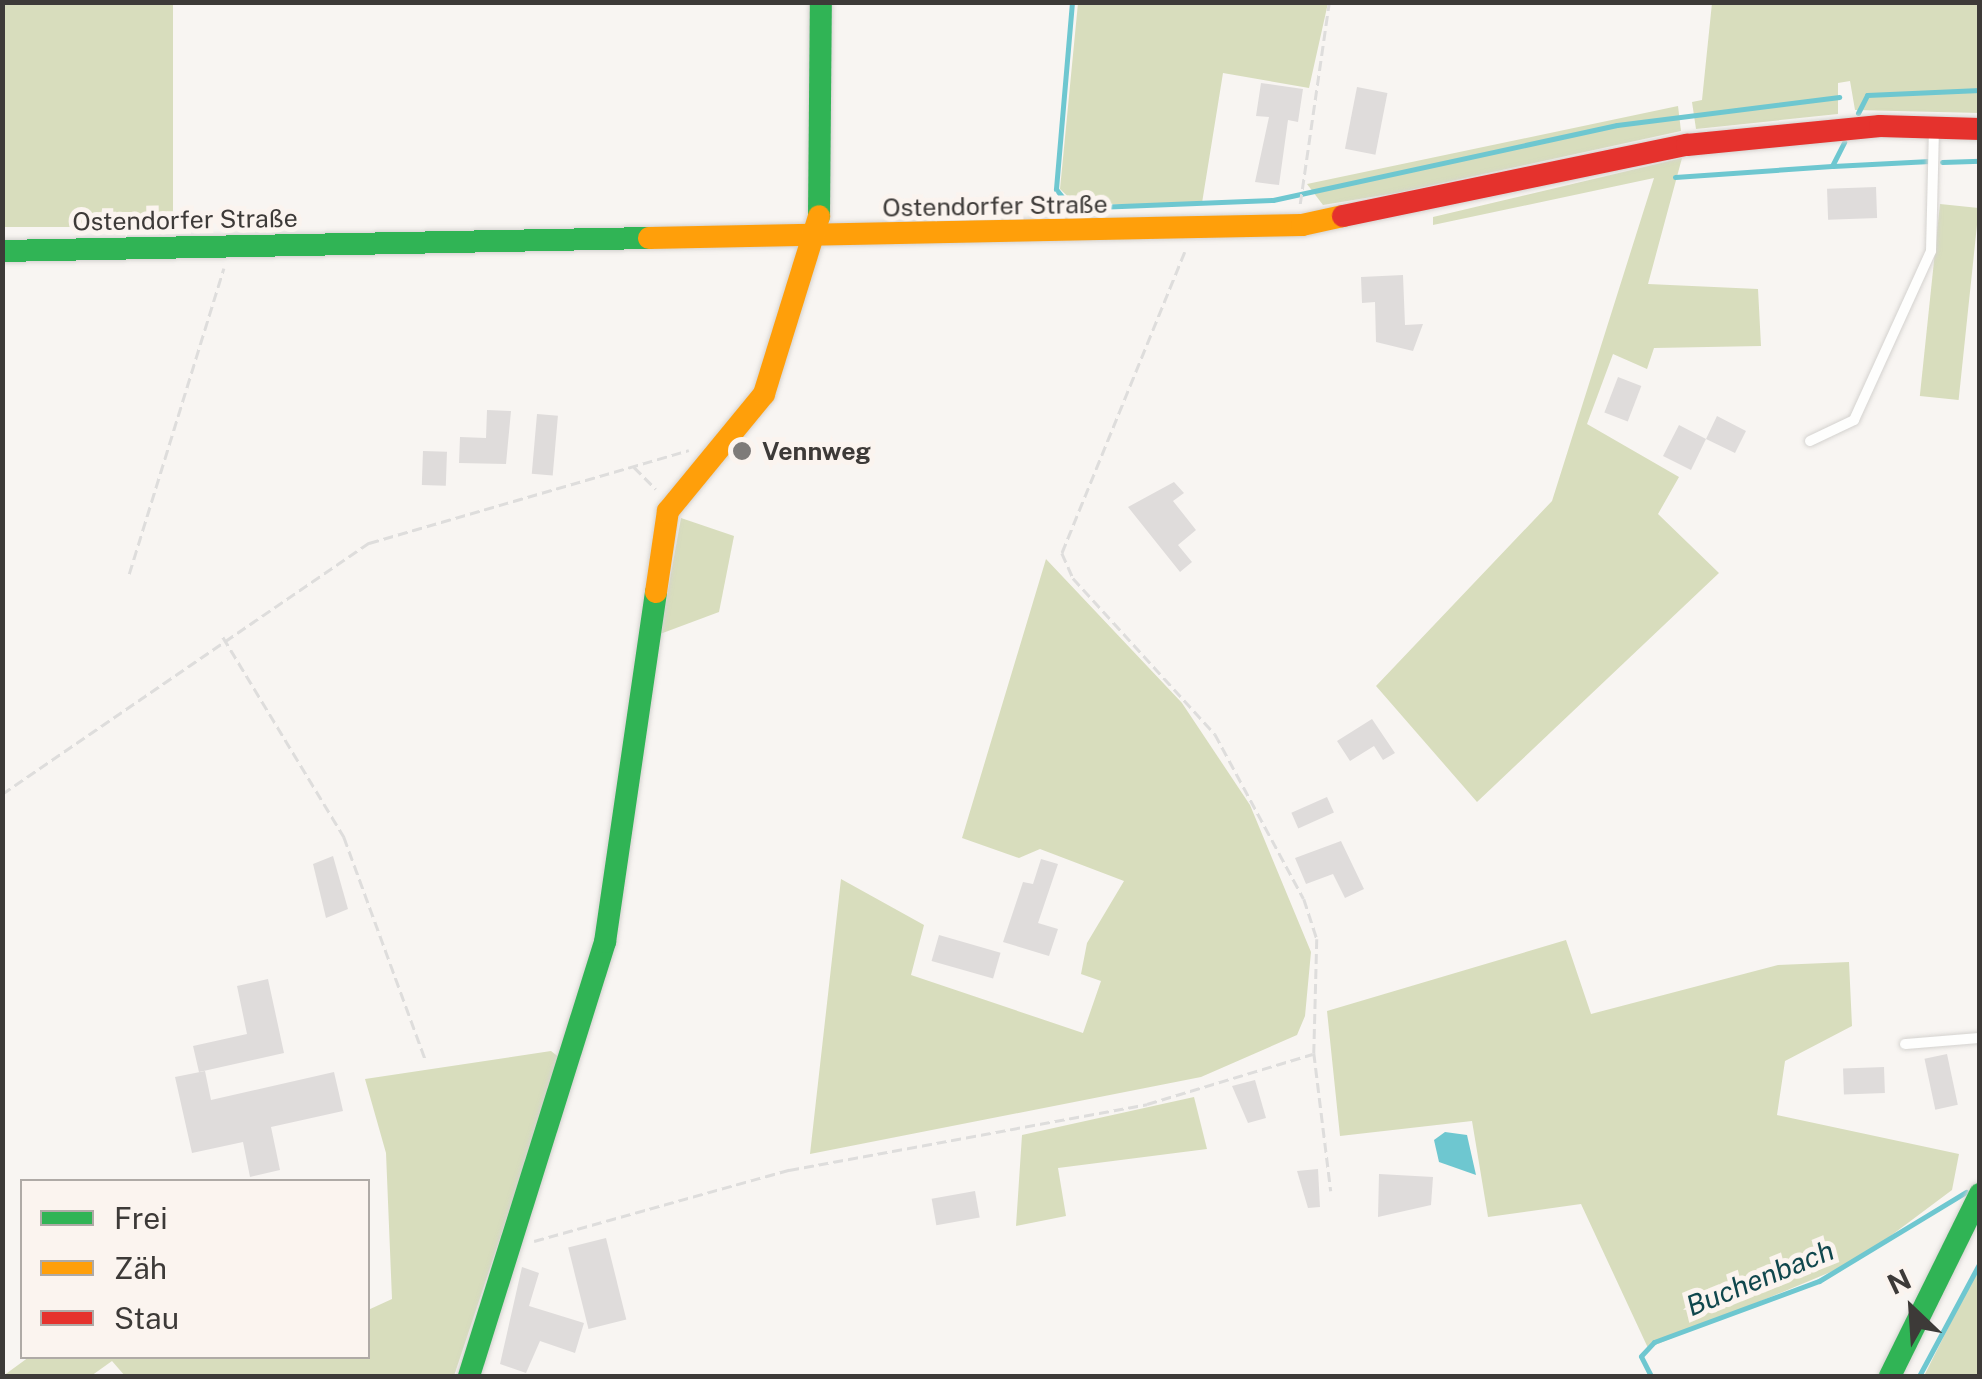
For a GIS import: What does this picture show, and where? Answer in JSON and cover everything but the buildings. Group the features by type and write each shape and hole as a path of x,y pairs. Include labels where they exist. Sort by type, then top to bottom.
{"main road":[{"path":"469,1376 513,1246 604,942 668,511 764,394 820,236 821,2"},
{"name":"Ostendorfer Straße","path":"2,251 1191,231 1302,225 1687,145 1934,127 1980,128"},
{"path":"1890,1376 1980,1194"}],"lane":[{"path":"1810,440 1854,420 1931,251 1934,127"},
{"path":"1906,1044 1980,1038"}],"path":[{"path":"1302,225 1298,182 1330,2"},
{"path":"1191,231 1062,554 1073,578 1184,692 1271,829 1316,939 1314,1053 1332,1192"},
{"path":"129,574 225,284 224,247"},
{"path":"2,794 222,636 412,524 697,447"},
{"path":"632,466 668,511"},
{"path":"222,636 344,838 426,1061"},
{"path":"513,1246 789,1170 1146,1104 1314,1053"}],"green space":[{"path":"1078,2 1328,3 1309,88 1223,73 1202,203 1077,205 1060,189"},
{"path":"2,3 173,3 173,227 2,227"},
{"path":"1712,3 1979,3 1979,113 1855,110 1850,81 1838,83 1838,114 1696,129 1692,102 1702,100"},
{"path":"1678,106 1681,131 1396,193 1323,205 1307,184"},
{"path":"1682,158 1648,284 1758,289 1761,346 1654,348 1647,369 1613,354 1587,424 1679,477 1658,514 1719,573 1477,802 1376,686 1552,501 1654,178 1433,225 1433,217"},
{"path":"1940,204 1979,208 1959,400 1920,396"},
{"path":"681,518 734,536 719,612 660,634"},
{"path":"1046,559 1182,703 1250,805 1311,952 1305,1016 1297,1035 1201,1077 810,1154 841,879 924,925 911,975 1083,1033 1101,981 1081,974 1087,943 1124,881 1040,849 1019,858 962,838"},
{"path":"1566,940 1591,1014 1778,965 1849,962 1852,1026 1785,1061 1777,1115 1959,1154 1952,1190 1857,1261 1648,1348 1581,1204 1488,1217 1472,1121 1340,1136 1327,1011"},
{"path":"551,1051 560,1058 454,1376 125,1376 112,1361 91,1376 3,1376 26,1359 370,1359 370,1309 392,1299 386,1153 365,1079"},
{"path":"1194,1097 1207,1149 1058,1168 1066,1216 1016,1226 1022,1135"},
{"path":"1979,1266 1979,1376 1924,1376"}],"water":[{"path":"1445,1132 1467,1135 1476,1175 1439,1162 1434,1140"}],"waterway":[{"path":"1072,2 1056,189 1071,208 1273,200 1617,125 1839,97"},
{"path":"1858,113 1867,95 1980,90"},
{"path":"1675,177 1832,166 1844,142"},
{"path":"1833,166 1930,161"},
{"path":"1942,162 1980,161"},
{"name":"Buchenbach","path":"1651,1376 1641,1356 1654,1342 1819,1281 1966,1192"},
{"path":"1919,1376 1980,1262"}],"traffic: fast":[{"path":"819,216 821,2"},
{"path":"2,251 649,238"},
{"path":"469,1376 605,942 656,592"},
{"path":"1890,1376 1980,1194"}],"traffic: slow":[{"path":"656,592 668,511 764,394 819,216"},
{"path":"649,238 1302,225 1343,216"}],"traffic: jam":[{"path":"1343,216 1687,145 1880,126 1980,129"}],"place":[{"name":"Vennweg","path":"742,451"}]}
